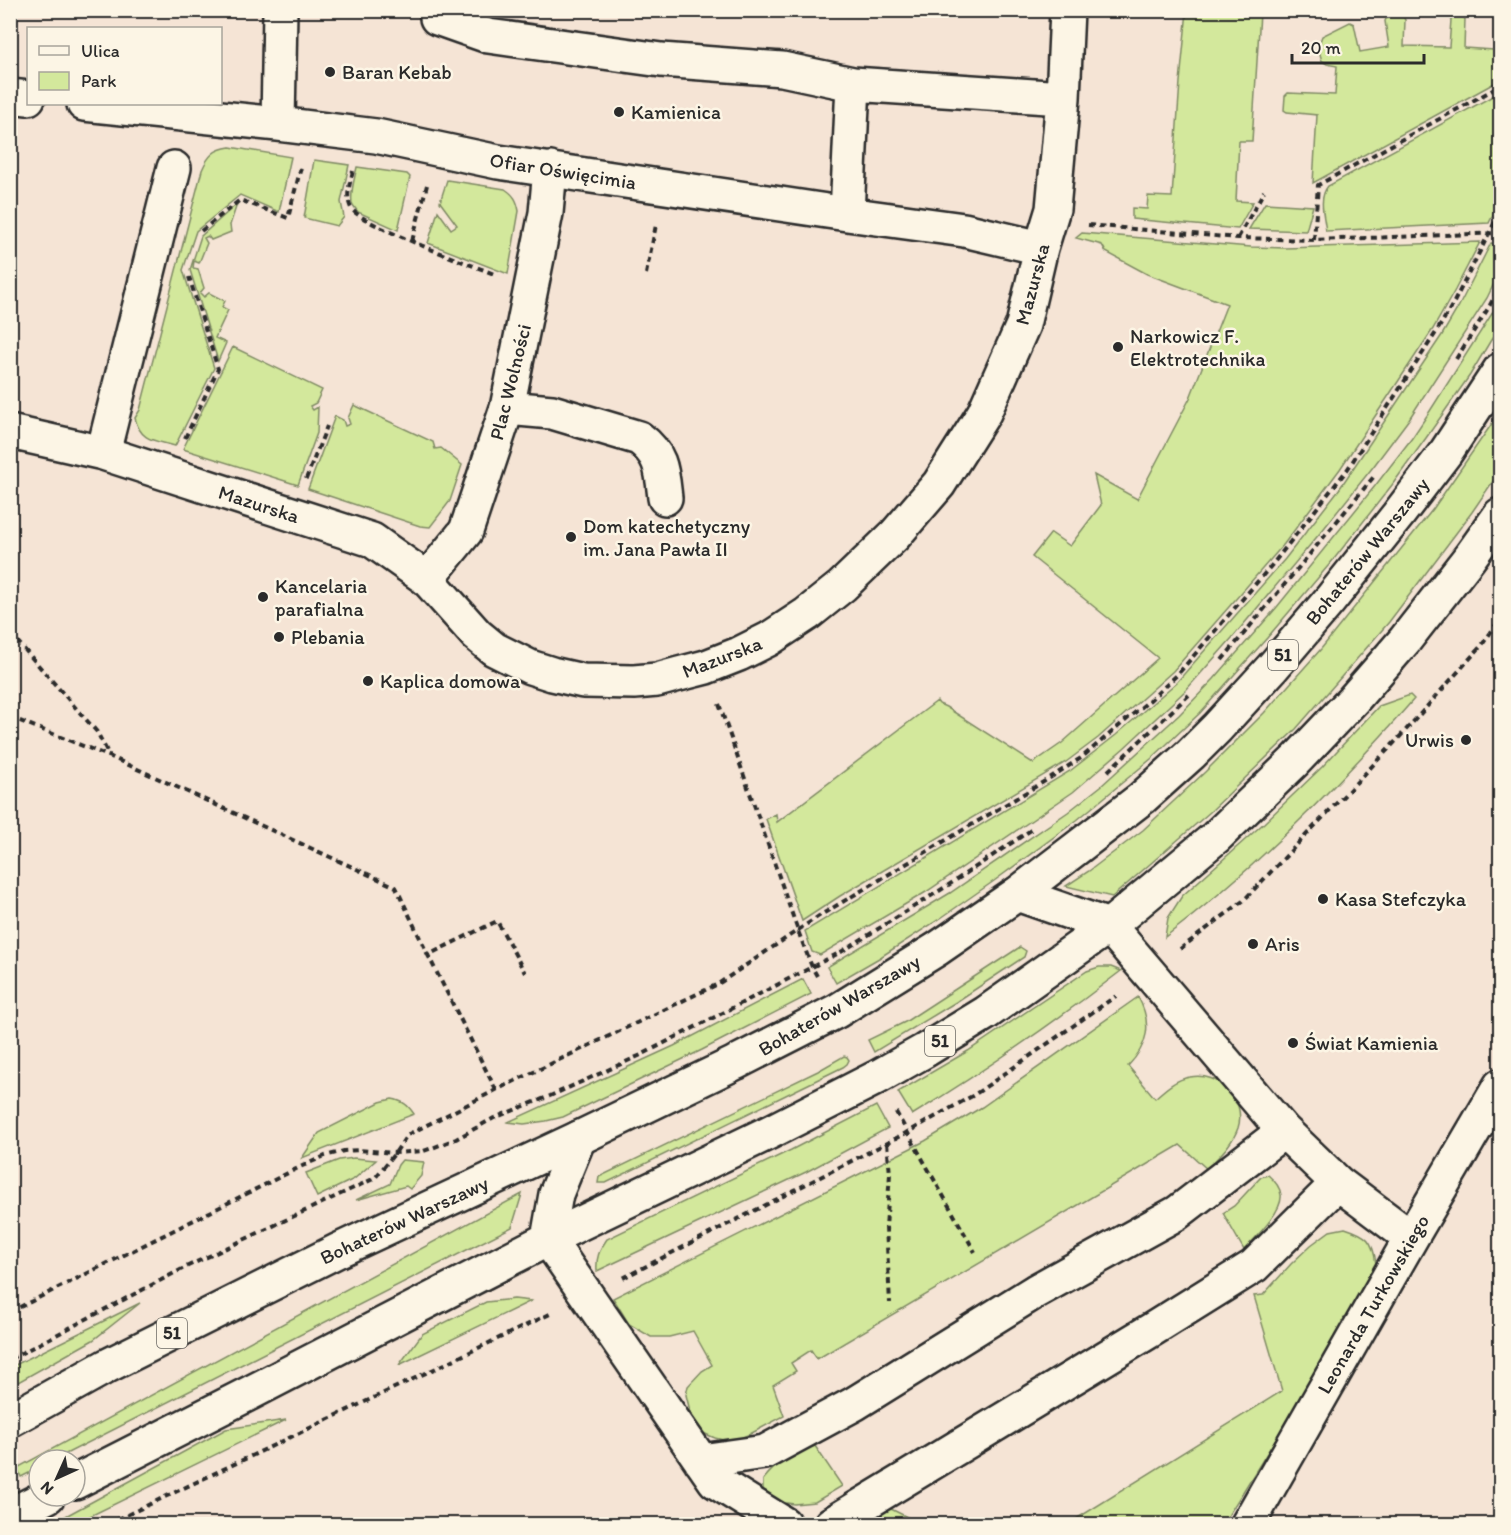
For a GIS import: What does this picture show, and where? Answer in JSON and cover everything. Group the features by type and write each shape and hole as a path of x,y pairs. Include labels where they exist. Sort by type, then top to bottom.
{"street":[{"path":"278,124 280,10"},
{"name":"Mazurska","path":"10,432 103,453 372,540 427,579 477,635 494,649 552,674 583,681 657,680 706,667 739,654 769,639 807,614 843,586 895,535 939,484 984,413 1023,325 1041,248 1053,209 1067,10"},
{"path":"437,18 488,36 661,60 782,69 853,84 1062,98"},
{"path":"847,214 853,84"},
{"path":"10,96 27,98"},
{"name":"Ofiar Oświęcimia","path":"94,105 376,136 498,162 964,230 1041,248"},
{"path":"103,453 174,168"},
{"name":"Plac Wolności","path":"427,579 466,531 507,408 546,213 550,169"},
{"name":"Bohaterów Warszawy","path":"10,1420 107,1366 337,1251 579,1138 837,1011 936,949 1017,894 1142,798 1191,754 1264,677 1398,515 1446,452 1500,370"},
{"path":"507,408 552,412 639,438 648,444 659,459 665,498"},
{"name":"51","path":"87,1476 548,1239 876,1078 986,1013 1108,926 1216,837 1312,744 1405,640 1470,558 1500,515"},
{"path":"1017,894 1108,926 1284,1131 1338,1183 1410,1238"},
{"name":"Leonarda Turkowskiego","path":"1248,1524 1410,1238 1500,1086"},
{"path":"708,1471 765,1452 854,1404 1036,1291 1178,1213 1284,1131"},
{"path":"579,1138 556,1194 548,1239 708,1471 784,1524"},
{"path":"831,1524 1254,1266 1338,1183"},
{"path":"10,1515 27,1506"}],"path":[{"path":"1314,240 1318,185 1500,86"},
{"path":"354,162 348,195 348,201 354,212 412,241 501,277"},
{"path":"199,233 240,200 288,218 301,165"},
{"path":"412,241 427,184"},
{"path":"1238,238 1264,191"},
{"path":"10,1359 188,1266 375,1178 407,1135 718,984 819,916 1081,758 1177,675 1271,566 1347,470 1437,331 1500,212"},
{"path":"646,274 658,217"},
{"path":"1084,225 1238,238 1314,240 1500,234"},
{"path":"182,444 218,369 186,269"},
{"path":"1452,366 1500,286"},
{"path":"305,482 327,426"},
{"path":"1218,664 1381,467"},
{"path":"10,633 97,732 111,757"},
{"path":"706,667 812,968 837,1011"},
{"path":"1104,774 1196,688"},
{"path":"10,717 111,757 396,888 496,1090"},
{"path":"10,1312 300,1167 344,1151 395,1153 424,1151 456,1139 494,1118 641,1055 841,952 912,909 1035,827"},
{"path":"428,955 497,921 525,973"},
{"path":"876,1078 909,1132 975,1252"},
{"path":"887,1143 890,1174 886,1227 890,1303"}],"green space":[{"path":"1187,11 1287,11 1287,13 1260,13 1252,141 1239,141 1236,201 1253,202 1238,229 1132,219 1132,208 1147,209 1148,196 1172,197"},
{"path":"1397,12 1402,14 1405,20 1404,46 1449,47 1451,20 1458,14 1465,19 1464,48 1494,50 1495,29 1500,20 1500,80 1313,183 1317,115 1287,112 1284,110 1285,96 1288,93 1335,95 1337,66 1322,61 1319,48 1322,36 1350,22 1354,24 1360,52 1389,47 1385,21 1388,15"},
{"path":"1500,92 1500,200 1489,223 1326,231 1322,202 1328,186"},
{"path":"230,147 291,157 279,212 240,195 196,231 183,270 214,368 175,446 149,439 141,432 135,418 140,410 202,170 212,154"},
{"path":"314,160 349,165 341,202 344,217 337,226 304,218"},
{"path":"357,167 407,174 410,177 398,230 358,212 353,205 352,194"},
{"path":"447,180 505,189 515,198 519,211 508,274 428,243 438,211 451,229 457,225 440,202"},
{"path":"1265,203 1313,206 1306,231 1249,229"},
{"path":"237,204 230,225 231,232 211,240 208,236 204,238 207,243 199,263 194,261 193,268 198,269 204,288 200,293 204,297 209,293 225,301 222,307 228,310 215,338 226,343 218,361 190,270 201,236"},
{"path":"1082,233 1285,248 1480,242 1433,329 1340,469 1284,544 1173,671 1098,738 1066,762 840,896 802,921 766,819 776,814 777,822 937,701 1033,763 1062,743 1158,658 1032,557 1051,533 1070,546 1101,505 1094,475 1137,499 1190,398 1227,304 1147,274 1106,252 1102,245 1076,238"},
{"path":"1491,243 1500,245 1500,271 1487,298 1409,419 1321,532 1186,690 1073,792 926,892 820,955 812,952 805,931 1070,771 1177,682 1285,559 1340,488 1442,335"},
{"path":"1500,301 1500,325 1470,375 1392,485 1334,559 1200,713 1151,759 1077,820 938,920 836,983 827,967 950,893 1068,812 1101,786 1179,715 1277,607 1375,486 1412,438"},
{"path":"233,347 322,390 316,403 310,406 313,410 318,407 317,433 298,485 183,449"},
{"path":"354,405 433,442 435,449 441,448 462,465 450,501 430,527 420,526 308,489 335,416 343,420 345,426 350,424 348,418"},
{"path":"1500,412 1500,471 1389,622 1296,729 1210,812 1112,897 1066,886 1143,830 1264,713 1321,649 1433,509"},
{"path":"1410,695 1414,699 1327,794 1265,854 1165,937 1168,918 1182,896 1264,823 1322,767 1379,706"},
{"path":"1020,947 1026,951 1024,957 874,1052 868,1040 905,1022"},
{"path":"1099,967 1111,967 1121,971 1018,1046 912,1115 898,1092 968,1051 1087,971"},
{"path":"803,979 811,994 702,1050 563,1117 524,1124 508,1122 674,1046"},
{"path":"1138,997 1146,1016 1146,1034 1140,1050 1128,1066 1155,1098 1180,1080 1201,1076 1220,1083 1234,1098 1238,1107 1240,1118 1232,1140 1207,1169 1180,1145 817,1359 811,1350 791,1363 796,1371 773,1385 784,1416 750,1434 731,1442 703,1433 693,1423 686,1395 688,1386 702,1371 712,1365 693,1331 669,1337 651,1337 629,1324 613,1298 925,1141 982,1107"},
{"path":"844,1056 849,1060 843,1067 606,1183 598,1183 599,1177 818,1071"},
{"path":"392,1099 405,1104 414,1114 302,1158 319,1133 380,1102"},
{"path":"876,1106 888,1128 806,1172 597,1271 599,1254 607,1239"},
{"path":"354,1158 376,1160 354,1179 317,1197 306,1173 339,1160"},
{"path":"402,1160 424,1162 421,1176 410,1189 406,1186 356,1200 390,1184"},
{"path":"1268,1175 1281,1195 1278,1209 1244,1250 1223,1213 1234,1206 1261,1177"},
{"path":"522,1194 512,1227 78,1448 54,1448"},
{"path":"1345,1228 1359,1233 1368,1240 1373,1249 1376,1264 1295,1408 1223,1524 1068,1524 1282,1391 1254,1296 1263,1295 1311,1245 1330,1231"},
{"path":"514,1299 531,1301 399,1365 422,1334 486,1302"},
{"path":"140,1303 93,1340 11,1386 11,1367"},
{"path":"286,1420 74,1524 51,1524 80,1508 87,1508 87,1504 226,1429"},
{"path":"815,1446 842,1486 815,1502 794,1504 772,1501 763,1490 763,1480 786,1458"},
{"path":"27,1463 27,1474 21,1477 17,1468"},
{"path":"891,1509 921,1524 863,1524 883,1511"}],"place":[{"name":"Baran Kebab","path":"330,72"},
{"name":"Kamienica","path":"619,112"},
{"name":"Narkowicz F. Elektrotechnika","path":"1118,347"},
{"name":"Dom katechetyczny im. Jana Pawła II","path":"571,537"},
{"name":"Kancelaria parafialna","path":"263,597"},
{"name":"Plebania","path":"279,637"},
{"name":"Kaplica domowa","path":"368,681"},
{"name":"Urwis","path":"1466,740"},
{"name":"Kasa Stefczyka","path":"1323,899"},
{"name":"Aris","path":"1253,944"},
{"name":"Świat Kamienia","path":"1293,1043"}]}
